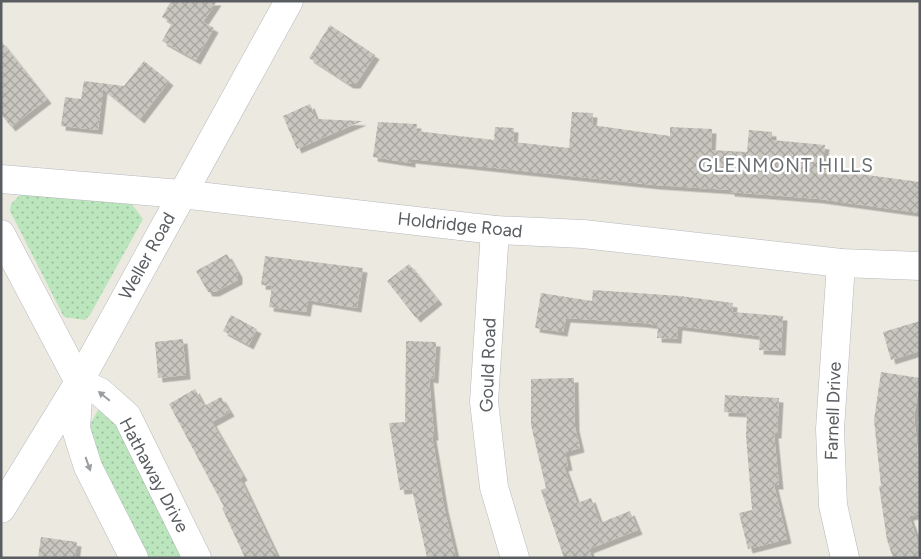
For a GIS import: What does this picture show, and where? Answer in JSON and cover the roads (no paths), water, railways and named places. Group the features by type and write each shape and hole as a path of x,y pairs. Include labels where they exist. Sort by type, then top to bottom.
{"street":[{"name":"Weller Road","path":"1,509 79,382 289,1"},
{"name":"Holdridge Road","path":"1,178 181,194 495,230 583,234 841,263 920,266"},
{"name":"Gould Road","path":"495,230 484,402 494,487 515,558"},
{"path":"1,234 79,382 76,429 88,467 134,558"},
{"name":"Farnell Drive","path":"841,263 830,429 833,505 845,558"},
{"name":"Hathaway Drive","path":"79,382 100,392 126,416 197,558"}],"district":[{"name":"GLENMONT HILLS","path":"786,165"}]}
